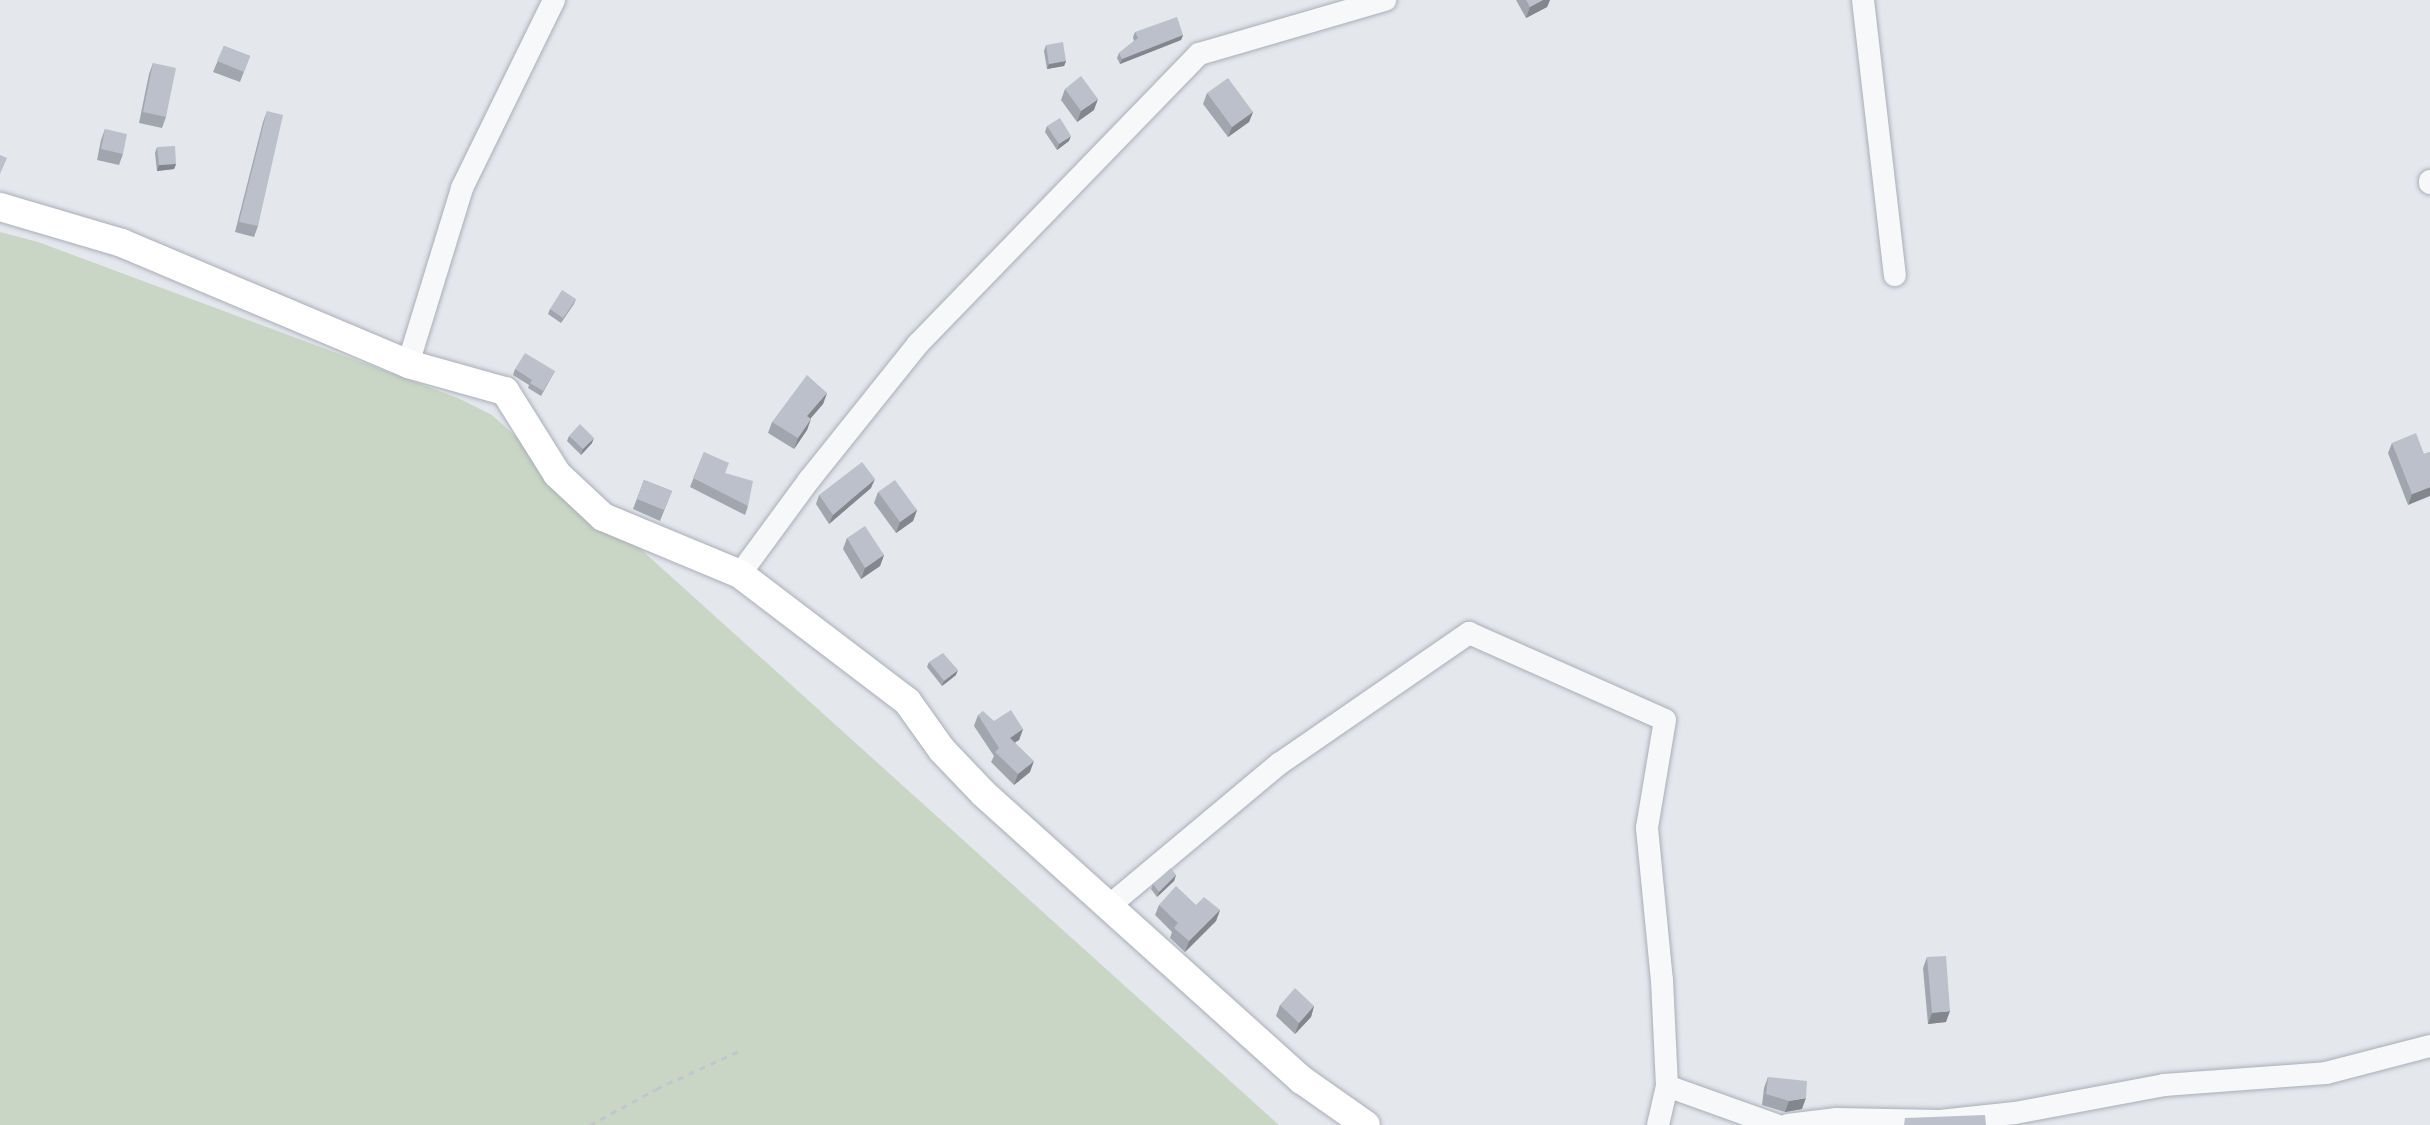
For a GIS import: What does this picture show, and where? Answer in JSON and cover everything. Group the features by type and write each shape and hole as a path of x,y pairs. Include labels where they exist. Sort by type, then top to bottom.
{"main road":[{"path":"0,207 122,243 408,364 505,391 557,474 603,517 740,574 907,701 942,750 974,783 1302,1080 1366,1125"}],"street":[{"path":"408,364 462,188 554,0"},
{"path":"740,574 809,480 918,344 1199,54 1357,4 1385,0"},
{"path":"1863,0 1895,275"},
{"path":"1109,906 1279,764 1469,633 1665,720 1647,828 1662,980 1667,1086 1658,1125"},
{"path":"1788,1125 1837,1119 1940,1121 2015,1113 2164,1085 2326,1073 2430,1046"},
{"path":"1667,1086 1776,1125"}],"path":[{"path":"590,1125 656,1089 739,1051"}],"green space":[{"path":"0,232 38,242 458,398 492,415 1279,1125 0,1125"}],"building":[{"path":"1526,0 1543,0 1530,7"},
{"path":"1177,17 1183,35 1122,59 1119,53 1138,38 1135,32"},
{"path":"1063,42 1066,61 1049,64 1046,45"},
{"path":"224,46 250,56 244,72 217,61"},
{"path":"153,63 176,68 166,117 143,112"},
{"path":"1081,76 1098,99 1081,111 1065,89"},
{"path":"1228,78 1253,112 1232,127 1207,93"},
{"path":"267,111 283,115 258,226 239,222"},
{"path":"1060,118 1071,136 1059,144 1047,126"},
{"path":"105,129 127,134 123,154 101,149"},
{"path":"175,146 176,164 159,165 157,147"},
{"path":"0,155 7,158 0,174"},
{"path":"562,290 576,299 563,318 550,309"},
{"path":"525,353 555,371 543,391 515,369"},
{"path":"807,375 827,393 807,416 811,419 798,438 772,422"},
{"path":"580,424 594,438 583,449 569,436"},
{"path":"2416,433 2424,454 2430,452 2430,487 2412,494 2392,443"},
{"path":"704,452 729,463 725,473 753,481 748,506 693,478"},
{"path":"862,462 875,479 833,515 819,495"},
{"path":"644,480 672,491 664,510 637,499"},
{"path":"895,480 917,510 900,522 878,492"},
{"path":"865,526 884,555 865,568 847,538"},
{"path":"943,653 958,670 944,681 929,662"},
{"path":"1011,710 1023,729 1010,738 1034,761 1018,774 995,752 999,748 978,715 983,711 994,721"},
{"path":"1171,868 1176,875 1159,892 1153,884"},
{"path":"1176,886 1196,905 1204,897 1220,910 1189,941 1174,928 1178,923 1159,905"},
{"path":"1946,956 1950,1011 1932,1013 1927,957"},
{"path":"1295,988 1314,1006 1299,1023 1280,1005"},
{"path":"1768,1077 1807,1081 1806,1098 1789,1101 1766,1094"},
{"path":"1985,1115 1986,1125 1904,1125 1905,1118"}]}
